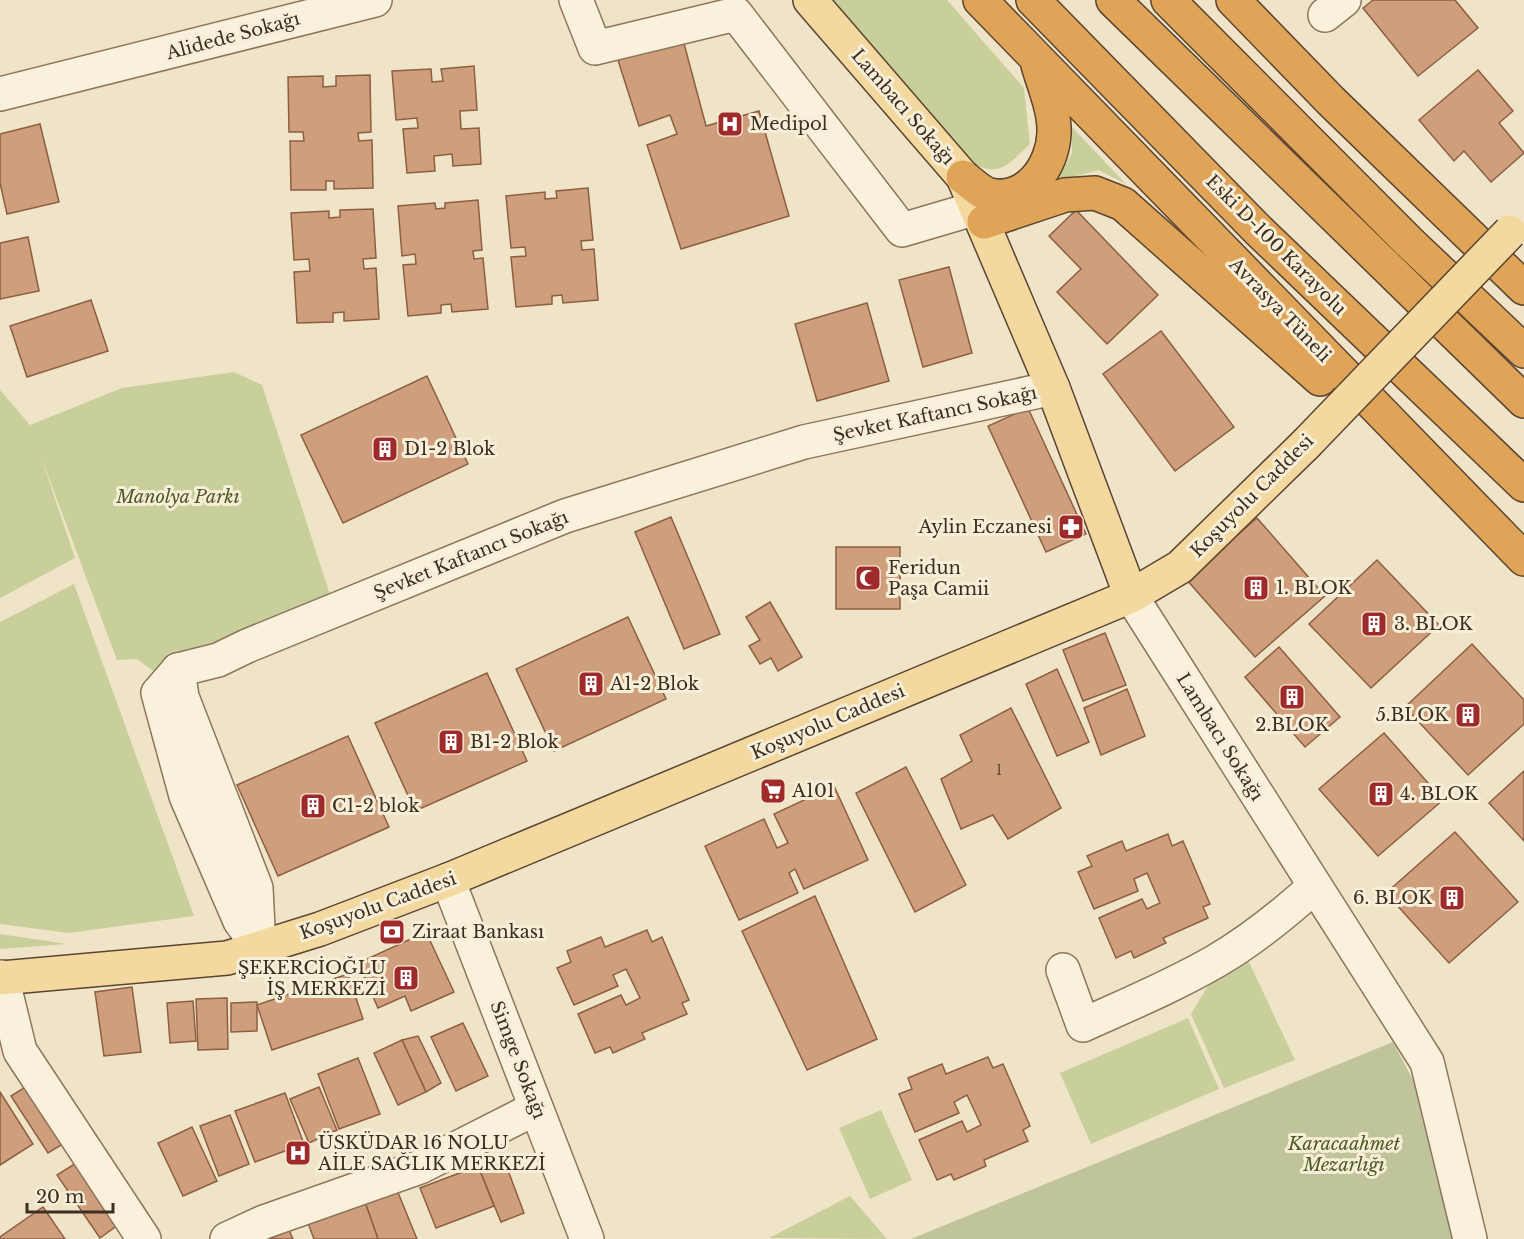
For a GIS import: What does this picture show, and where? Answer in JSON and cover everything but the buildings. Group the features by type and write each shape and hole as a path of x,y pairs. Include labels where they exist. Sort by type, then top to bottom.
{"highway":[{"name":"Avrasya Tüneli","path":"980,0 1521,556"},
{"name":"Eski D-100 Karayolu","path":"1033,0 1258,230 1524,485"},
{"path":"1113,0 1524,401"},
{"path":"1168,0 1408,241 1524,351"},
{"path":"1233,0 1331,100 1524,288"},
{"path":"963,177 988,195 1009,194 1035,182 1051,159 1055,132 1037,61"},
{"path":"973,217 1065,195 1095,193 1123,204 1521,556"}],"main road":[{"name":"Lambacı Sokağı","path":"797,3 973,217"},
{"name":"Lambacı Sokağı","path":"797,3 963,177 973,217 1053,388 1131,596"},
{"name":"Koşuyolu Caddesi","path":"1,977 227,957 320,929 448,880 1131,596 1180,567 1306,444 1517,226"}],"street":[{"name":"Alidede Sokağı","path":"127,64 375,0"},
{"path":"576,0 595,48 736,14 902,230 973,217"},
{"path":"0,72 127,64"},
{"path":"0,94 127,64"},
{"name":"Şevket Kaftancı Sokağı","path":"259,947 256,888 182,697 178,670 218,660 247,646 565,516 804,442 1053,388"},
{"name":"Lambacı Sokağı","path":"1131,596 1427,1062 1470,1239"},
{"name":"Simge Sokağı","path":"448,880 587,1239"},
{"path":"1063,969 1083,1025 1217,961 1252,938 1315,886"},
{"path":"1,977 10,1058 144,1239"},
{"path":"227,1239 264,1222 420,1167 536,1108"}],"green space":[{"path":"827,0 947,0 1024,88 1030,144 1012,161 997,169 981,167 958,156"},
{"path":"1071,126 1126,184 1098,170 1055,182 1072,153"},
{"name":"Manolya Parkı","path":"234,372 262,385 334,607 208,649 153,671 137,659 117,660 40,454 75,558 0,598 0,390 30,425 122,388"},
{"path":"74,584 194,916 69,933 0,924 0,622"},
{"path":"0,934 67,944 0,949"},
{"path":"1241,945 1295,1060 1224,1088 1191,1014 1227,954"},
{"path":"1188,1018 1219,1089 1091,1144 1060,1073"},
{"name":"Karacaahmet Mezarlığı","path":"1393,1042 1417,1088 1458,1239 911,1239"},
{"path":"881,1110 912,1180 870,1199 839,1128"},
{"path":"850,1196 887,1239 769,1238"}],"place":[{"name":"Medipol","path":"730,124"},
{"name":"D1-2 Blok","path":"385,449"},
{"name":"Aylin Eczanesi","path":"1071,527"},
{"name":"Feridun Paşa Camii","path":"868,578"},
{"name":"1. BLOK","path":"1256,588"},
{"name":"3. BLOK","path":"1374,624"},
{"name":"A1-2 Blok","path":"591,684"},
{"name":"2.BLOK","path":"1292,697"},
{"name":"5.BLOK","path":"1468,715"},
{"name":"B1-2 Blok","path":"451,742"},
{"name":"A101","path":"773,791"},
{"name":"4. BLOK","path":"1381,794"},
{"name":"C1-2 blok","path":"313,806"},
{"name":"6. BLOK","path":"1452,898"},
{"name":"Ziraat Bankası","path":"392,932"},
{"name":"ŞEKERCİOĞLU İŞ MERKEZİ","path":"406,978"},
{"name":"ÜSKÜDAR 16 NOLU AİLE SAĞLIK MERKEZİ","path":"298,1153"}]}
